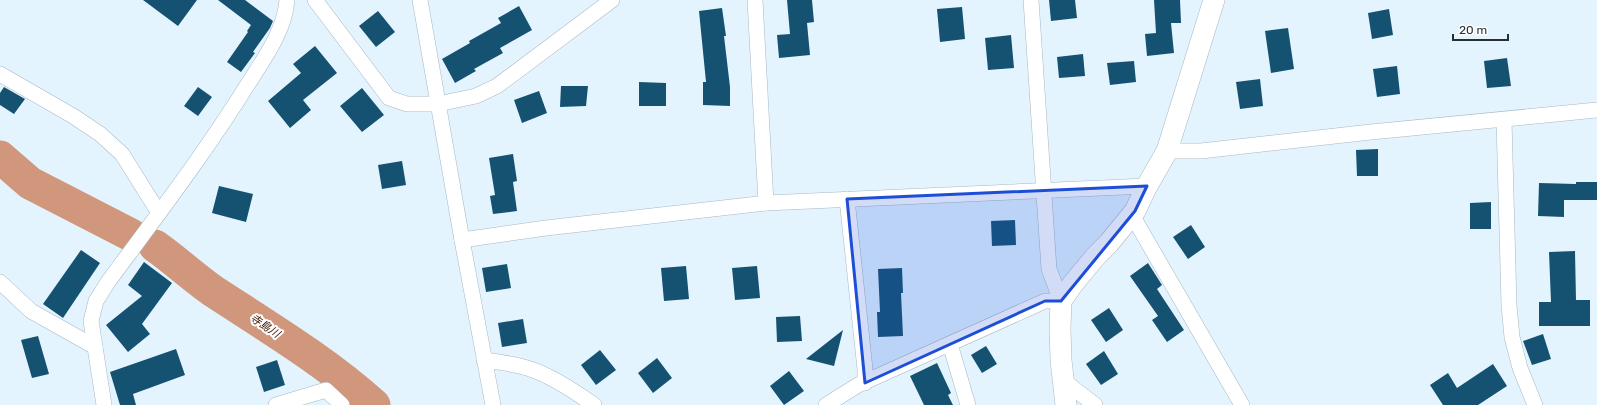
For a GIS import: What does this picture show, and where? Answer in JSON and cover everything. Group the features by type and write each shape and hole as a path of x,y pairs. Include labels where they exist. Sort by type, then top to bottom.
{"street":[{"path":"104,405 91,321 96,301 108,282 224,124 268,53 286,14 287,0"},
{"path":"315,0 389,98 407,104 438,104 476,96 497,86 612,0"},
{"path":"420,0 492,405"},
{"path":"755,0 766,203"},
{"path":"1031,0 1049,269 1061,301 1060,329 1066,405"},
{"path":"1061,301 1095,257 1109,243 1132,215 1167,151 1214,0"},
{"path":"0,74 74,116 100,134 122,154 159,213"},
{"path":"1167,151 1201,151 1371,132 1597,110"},
{"path":"1504,120 1509,305 1512,337 1518,363 1536,405"},
{"path":"462,240 546,228 766,203 1147,186"},
{"path":"848,199 865,369 865,383"},
{"path":"1132,215 1242,405"},
{"path":"0,282 31,311 95,347"},
{"path":"826,405 858,385 1045,301 1061,301"},
{"path":"950,344 968,405"},
{"path":"484,360 503,362 532,369 571,389 594,405"},
{"path":"1064,381 1095,405"},
{"path":"276,405 326,390 342,405"}],"highlighted area":[{"path":"1147,186 1135,211 1061,301 1045,301 865,383 847,199"}],"building":[{"path":"143,0 197,0 178,26"},
{"path":"218,0 245,0 273,21 270,28 253,52 255,53 241,72 227,62 248,32 247,31 251,25"},
{"path":"787,0 812,0 814,22 807,23 810,55 779,58 777,35 790,34"},
{"path":"1049,0 1075,0 1077,18 1051,21"},
{"path":"1154,0 1180,0 1181,23 1171,23 1174,53 1147,56 1145,34 1156,33"},
{"path":"519,6 532,30 500,48 503,53 474,69 476,71 455,83 442,59 470,43 469,41 501,23 498,18"},
{"path":"962,7 965,39 940,42 937,9"},
{"path":"722,8 726,36 724,36 730,87 730,106 703,105 703,82 706,82 699,11"},
{"path":"1389,9 1393,35 1372,39 1368,13"},
{"path":"378,11 395,32 376,47 359,26"},
{"path":"1288,28 1294,69 1271,73 1265,31"},
{"path":"1011,35 1014,68 988,70 985,38"},
{"path":"315,46 337,73 303,100 311,110 290,128 268,101 301,73 293,64"},
{"path":"1083,54 1085,76 1059,78 1057,57"},
{"path":"1507,58 1511,86 1487,88 1484,61"},
{"path":"1134,61 1136,82 1110,85 1107,63"},
{"path":"1397,66 1400,94 1377,97 1373,69"},
{"path":"1260,79 1263,106 1240,109 1236,82"},
{"path":"639,82 666,83 666,106 639,106"},
{"path":"561,86 588,86 586,106 560,107"},
{"path":"4,87 25,99 14,114 0,105 0,93"},
{"path":"198,87 212,97 198,116 184,106"},
{"path":"362,88 384,115 362,132 340,106"},
{"path":"539,91 547,113 522,123 514,100"},
{"path":"1378,149 1378,176 1357,176 1356,150"},
{"path":"513,154 517,181 513,182 517,211 493,214 490,196 495,195 489,158"},
{"path":"402,161 406,185 382,189 378,165"},
{"path":"1576,182 1597,182 1597,200 1564,200 1564,217 1538,216 1539,183 1576,184"},
{"path":"219,186 253,194 246,222 212,213"},
{"path":"1491,202 1491,229 1470,229 1470,203"},
{"path":"1015,220 1016,245 992,246 991,221"},
{"path":"1191,225 1205,247 1188,259 1173,237"},
{"path":"81,250 100,263 63,318 43,304"},
{"path":"1575,251 1576,300 1590,300 1590,326 1539,326 1539,302 1551,302 1549,252"},
{"path":"144,262 172,283 142,324 150,334 128,352 106,325 142,296 128,285"},
{"path":"1148,263 1162,285 1157,289 1184,330 1167,342 1152,320 1158,316 1130,276"},
{"path":"507,264 511,288 486,292 482,268"},
{"path":"686,266 689,299 664,301 661,268"},
{"path":"757,266 760,298 735,300 732,268"},
{"path":"902,268 903,293 901,293 903,336 878,337 877,312 880,312 878,269"},
{"path":"1109,308 1123,330 1106,342 1091,320"},
{"path":"800,316 802,341 777,342 776,317"},
{"path":"523,319 527,343 502,347 498,323"},
{"path":"843,330 834,366 806,359"},
{"path":"1543,334 1551,359 1532,365 1523,341"},
{"path":"38,336 49,374 32,378 21,340"},
{"path":"986,346 997,364 982,373 971,355"},
{"path":"176,349 185,375 133,394 136,405 120,405 110,372"},
{"path":"600,350 616,370 596,385 581,365"},
{"path":"1104,351 1118,374 1101,385 1086,364"},
{"path":"657,358 672,378 653,393 638,373"},
{"path":"277,360 285,385 264,392 256,367"},
{"path":"937,363 951,393 948,395 953,405 924,405 910,376"},
{"path":"1493,364 1507,386 1478,405 1443,405 1430,385 1448,373 1457,388"},
{"path":"789,371 804,391 784,405 770,386"}],"waterway":[{"name":"寺島川","path":"0,157 30,183 131,235"},
{"name":"寺島川","path":"155,246 213,291 316,359 374,405"}]}
